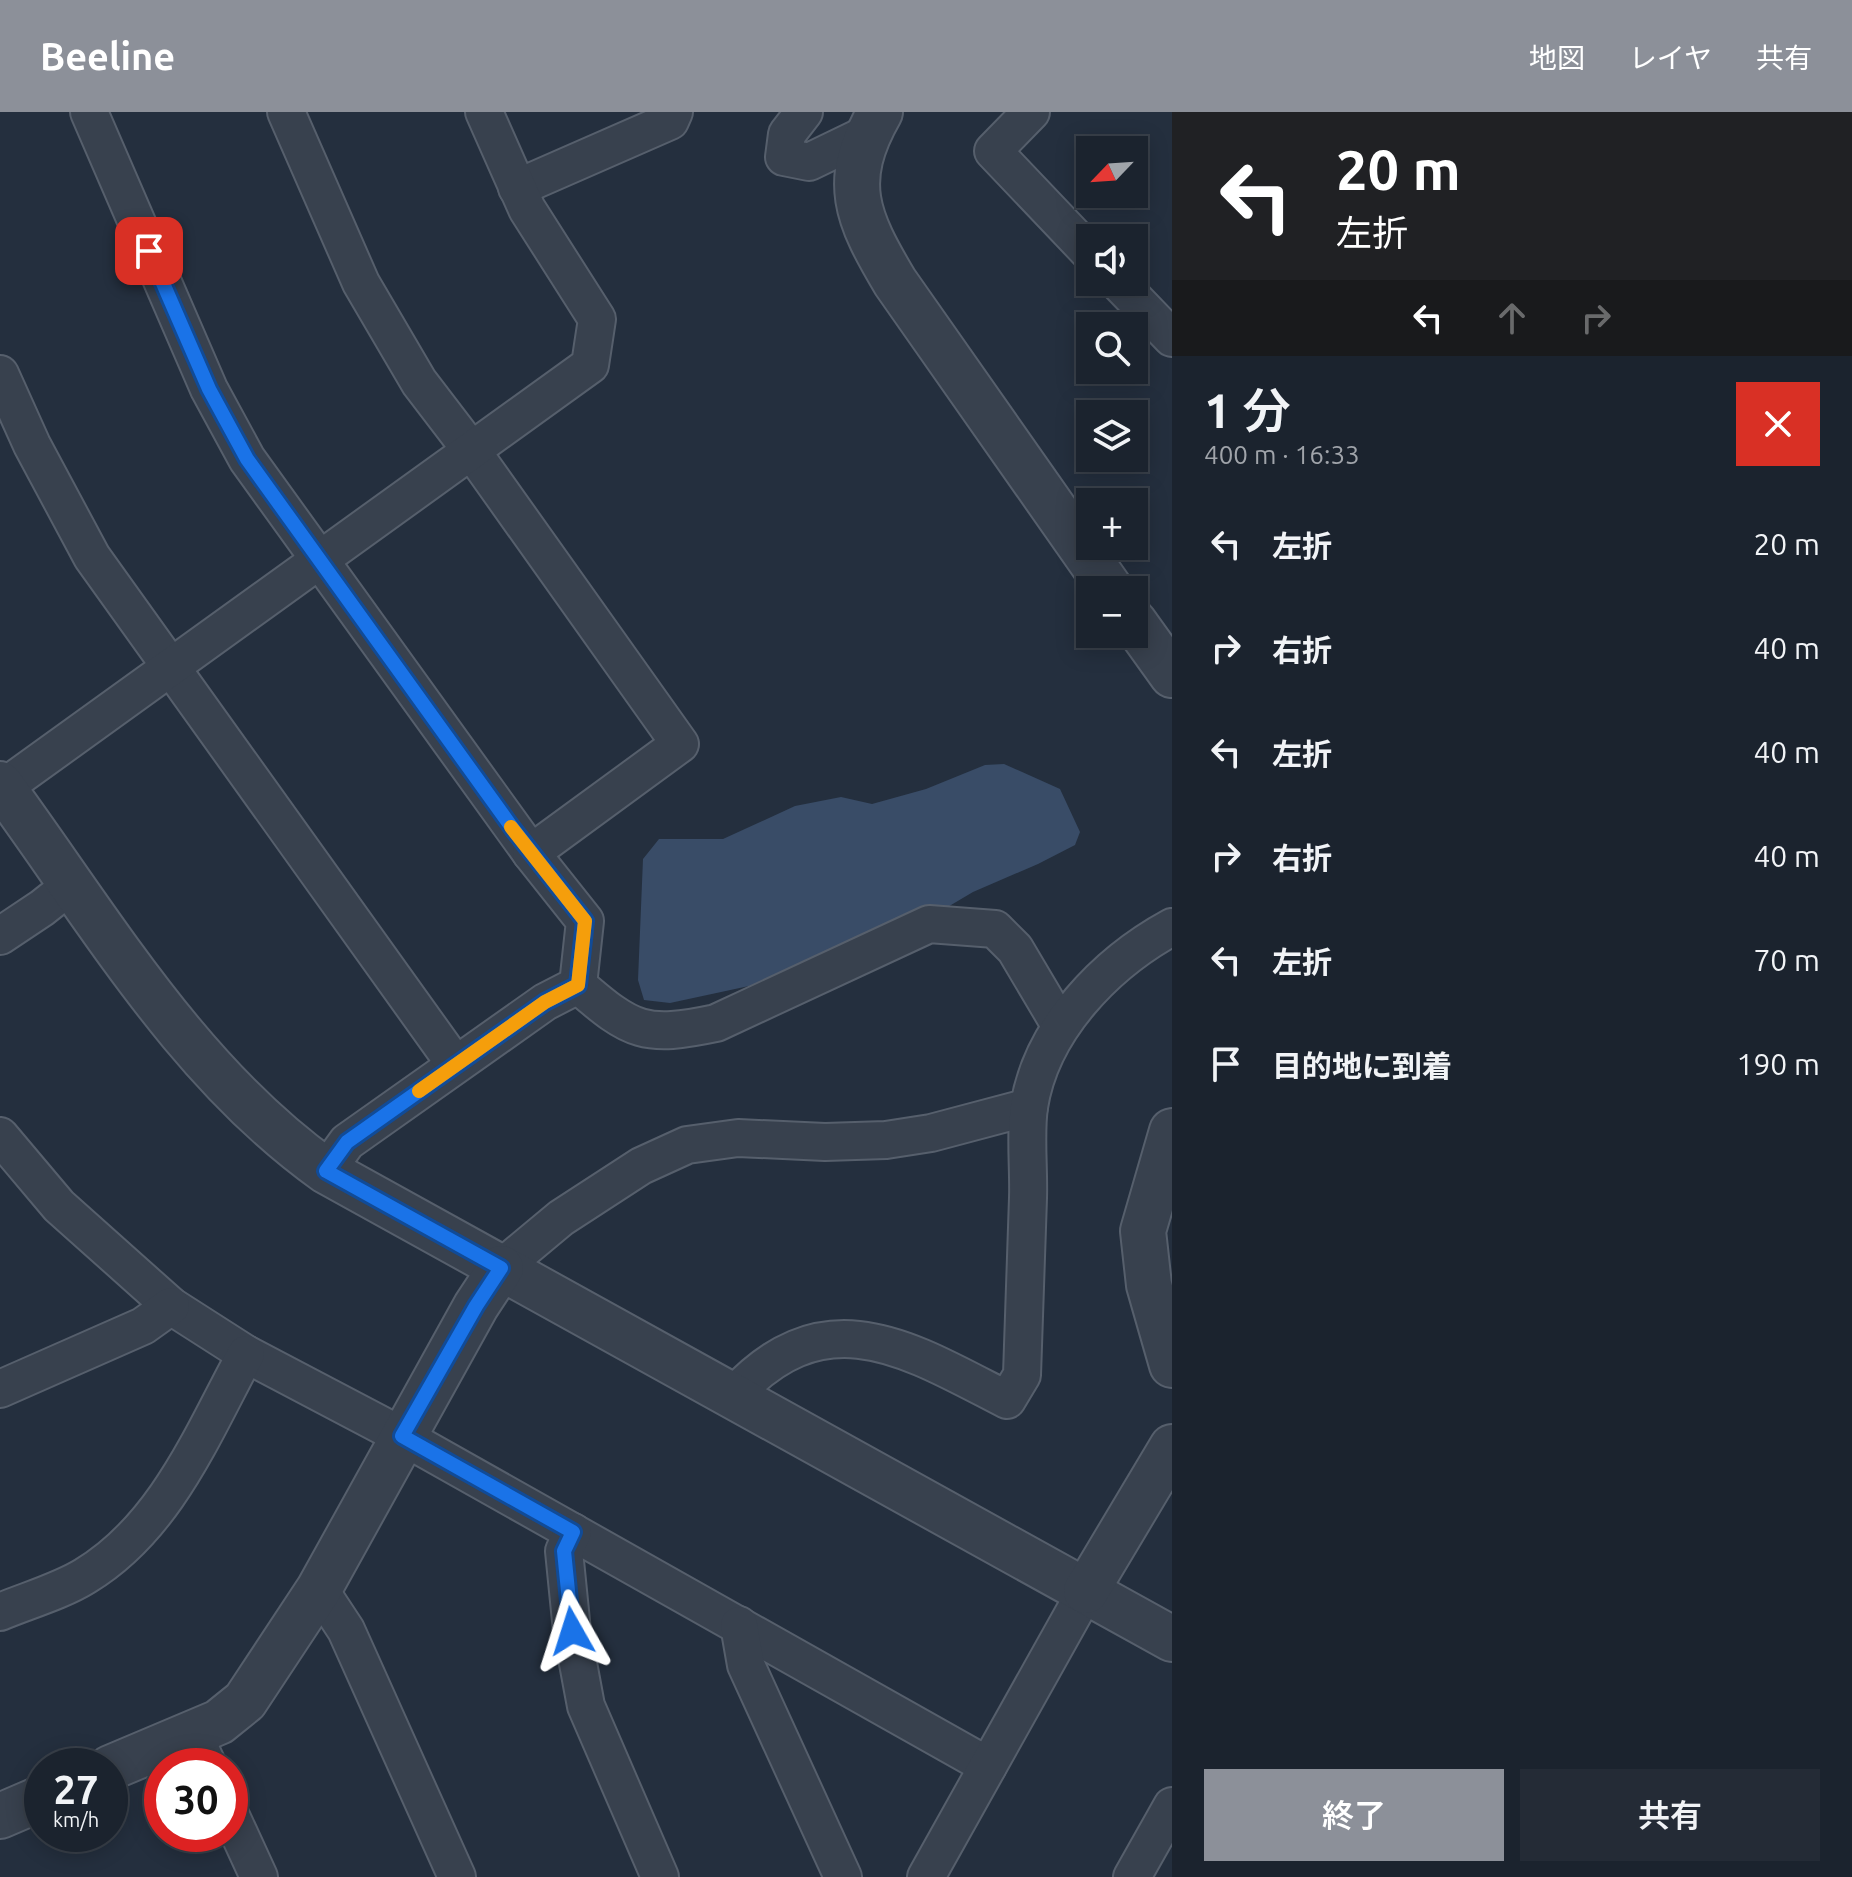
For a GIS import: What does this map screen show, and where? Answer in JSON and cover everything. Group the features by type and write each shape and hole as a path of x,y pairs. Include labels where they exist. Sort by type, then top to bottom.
{"street":[{"path":"89,112 209,389 247,459 318,562 531,853 585,921 578,985"},
{"path":"286,112 361,283 419,382 471,450 680,744 531,853"},
{"path":"484,112 527,209 597,319 590,365 171,669 2,786 133,973 215,1070 284,1141 326,1171 1172,1639"},
{"path":"517,188 670,121 674,112"},
{"path":"804,112 787,134 784,157 809,162 873,123"},
{"path":"1031,112 993,151 1076,238"},
{"path":"873,123 858,172 857,201 867,235 895,282 1101,576"},
{"path":"1132,296 1172,338"},
{"path":"0,374 63,507 92,557 455,1064"},
{"path":"1148,642 1172,675"},
{"path":"0,936 71,885"},
{"path":"578,985 613,1015 639,1029 679,1031 716,1023 929,924 995,929 1015,949 1060,1025"},
{"path":"733,1396 752,1375 827,1338 879,1341 924,1357 1007,1400 1022,1375 1029,1107 1041,1068 1060,1025 1113,968 1172,927"},
{"path":"326,1171 347,1142 545,1002 578,985"},
{"path":"201,1748 219,1722 245,1701 319,1589 402,1436 501,1268 561,1218 641,1166 687,1145 738,1138 825,1142 886,1140 931,1133 1029,1107"},
{"path":"1172,1131 1163,1195 1143,1231 1149,1285 1172,1365"},
{"path":"6,1154 171,1306 246,1354 402,1436 988,1766"},
{"path":"0,1389 143,1326 171,1306"},
{"path":"0,1612 85,1577 147,1524 172,1489 246,1354"},
{"path":"926,1877 1086,1591 1172,1447"},
{"path":"573,1532 564,1551 572,1631 586,1706 660,1877"},
{"path":"319,1589 346,1630 457,1877"},
{"path":"739,1625 746,1665 843,1877"},
{"path":"1132,1877 1172,1806"},
{"path":"247,1852 259,1877"}],"water":[{"path":"1004,764 1060,789 1080,832 1075,845 973,892 880,947 777,980 670,1003 644,1000 638,980 643,859 659,839 723,839 795,806 841,797 872,804 926,789 985,765"}],"slow traffic":[{"path":"419,1091 545,1002 578,985 585,921 511,827"}],"route":[{"path":"149,251 209,389 247,459 318,562 513,829 585,921 578,985 545,1002 347,1142 326,1171 501,1268 402,1436 573,1532 564,1551 572,1631"}]}
